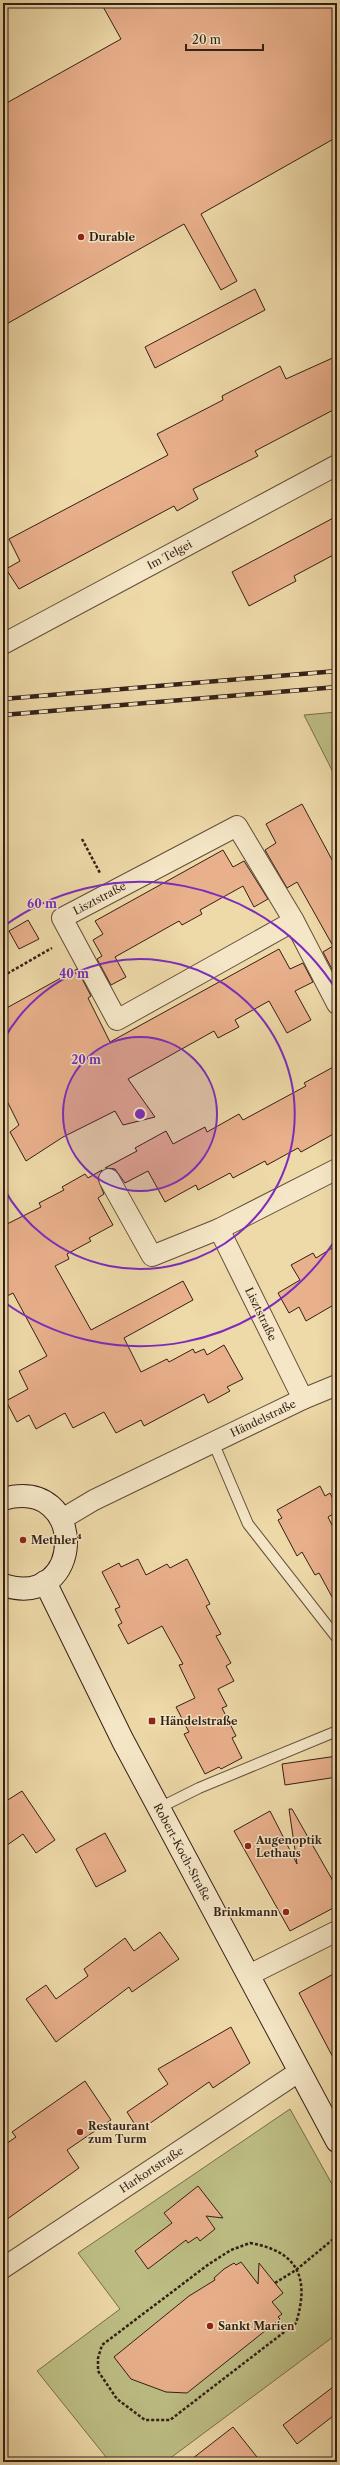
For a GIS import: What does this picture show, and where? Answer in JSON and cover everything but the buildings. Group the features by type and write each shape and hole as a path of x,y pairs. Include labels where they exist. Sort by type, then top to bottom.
{"main road":[{"path":"3,1499 14,1496 28,1496 41,1500 53,1508 62,1519 67,1532 68,1547 60,1567 45,1582 30,1588 14,1588 3,1585"},
{"name":"Robert-Koch-Straße","path":"45,1582 123,1741 337,2141"}],"street":[{"name":"Im Telgei","path":"3,644 337,465"},
{"name":"Lisztstraße","path":"294,921 117,1020 62,918 237,826 294,921 337,1004"},
{"path":"109,1179 152,1256 219,1228 337,1169"},
{"name":"Lisztstraße","path":"219,1228 303,1399"},
{"name":"Händelstraße","path":"62,1519 94,1500 213,1442 303,1399 337,1385"},
{"path":"249,1975 337,1931"},
{"name":"Harkortstraße","path":"3,2268 300,2071"}],"lane":[{"path":"213,1442 248,1524 337,1638"},
{"path":"159,1808 199,1788 337,1731"}],"path":[{"path":"82,839 111,892"},
{"path":"3,976 72,937"},
{"path":"275,2283 296,2270 337,2236"},
{"path":"250,2244 267,2246 284,2253 296,2270 303,2288 303,2304 296,2323 170,2420 145,2420 117,2399 98,2371 98,2358 102,2346 209,2264 231,2250 250,2244"}],"green space":[{"path":"337,712 337,780 304,715"},
{"path":"290,2109 337,2193 337,2334 165,2462 110,2462 37,2371 120,2309 78,2253"}],"railway":[{"path":"3,699 337,671"},
{"path":"3,715 337,687"}],"place":[{"name":"Durable","path":"81,237"},
{"name":"Methler⁴","path":"23,1540"},
{"name":"Händelstraße","path":"152,1721"},
{"name":"Augenoptik Lethaus","path":"248,1846"},
{"name":"Brinkmann","path":"286,1912"},
{"name":"Restaurant zum Turm","path":"80,2132"},
{"name":"Sankt Marien","path":"210,2326"}]}
